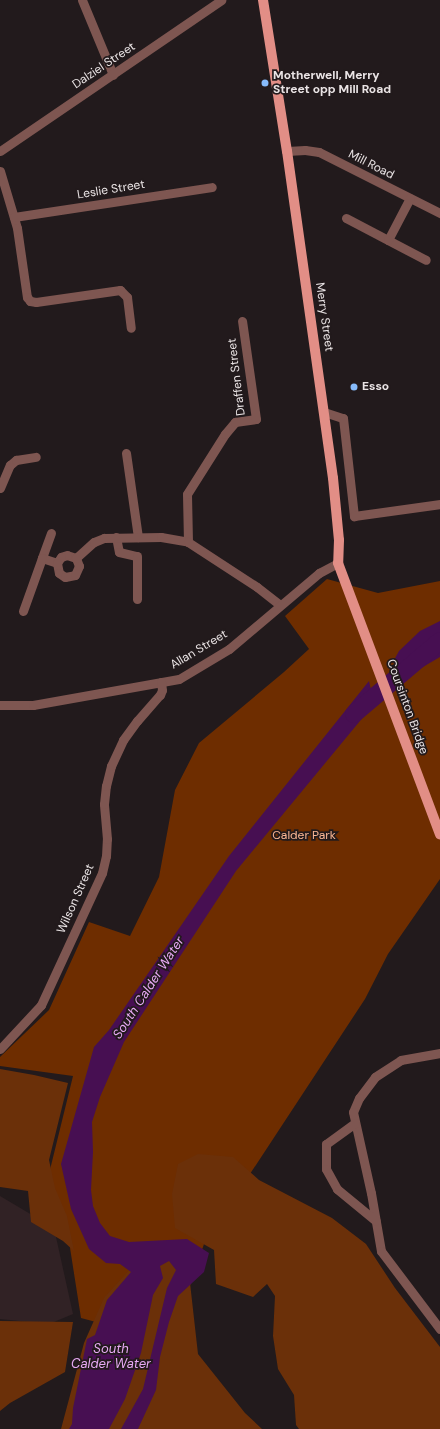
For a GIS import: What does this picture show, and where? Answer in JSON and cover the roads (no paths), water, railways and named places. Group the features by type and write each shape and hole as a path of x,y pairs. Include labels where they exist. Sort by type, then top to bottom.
{"main road":[{"name":"Merry Street","path":"263,0 287,151 333,478 339,540 338,563 366,634"},
{"name":"Coursinton Bridge","path":"366,634 440,834"}],"street":[{"path":"82,0 113,75"},
{"name":"Dalziel Street","path":"0,151 221,0"},
{"name":"Mill Road","path":"287,151 304,150 319,152 440,213"},
{"path":"1,174 14,217 27,298 30,301 36,302 120,290 127,297 131,328"},
{"name":"Leslie Street","path":"14,217 212,187"},
{"path":"388,240 410,198"},
{"path":"346,218 426,260"},
{"name":"Draffen Street","path":"188,542 187,494 225,434 235,422 256,419 242,322"},
{"path":"324,412 343,418 354,516 440,504"},
{"path":"126,453 138,537"},
{"path":"0,488 10,465 16,460 36,457"},
{"path":"23,611 51,533"},
{"path":"116,537 119,552 136,556 137,599"},
{"path":"76,558 94,542 104,538 161,537 188,542 256,587 280,605"},
{"path":"64,555 71,555 76,558 79,566 77,572 72,577 65,577 59,573 57,563 64,555"},
{"path":"42,558 57,563"},
{"name":"Allan Street","path":"0,705 33,705 179,679 229,649 320,573 338,563"},
{"name":"Wilson Street","path":"0,1050 41,1005 102,873 106,856 107,839 104,804 106,786 111,766 130,730 160,695 162,690 161,682"},
{"path":"440,1053 402,1060 375,1078 359,1098 353,1112 381,1251 440,1329"},
{"path":"355,1123 326,1144 326,1169 337,1189 376,1221"}],"water":[{"path":"440,621 440,657 404,678 393,662 399,651 420,631"},
{"name":"South Calder Water","path":"369,681 374,704 236,871 124,1042 100,1097 92,1122 93,1152 91,1190 93,1206 100,1223 110,1236 129,1242 187,1239 209,1253 204,1272 178,1296 169,1322 160,1357 156,1390 138,1429 121,1429 143,1389 167,1288 176,1270 169,1261 160,1266 163,1278 153,1295 141,1353 125,1399 109,1429 69,1429 72,1424 73,1408 87,1339 95,1335 107,1300 131,1272 120,1264 106,1263 89,1249 71,1209 61,1164 94,1047 109,1030 229,856"}],"waterway":[{"name":"South Calder Water","path":"354,714 440,641"}],"place":[{"name":"Motherwell, Merry Street opp Mill Road","path":"265,83"},
{"name":"Esso","path":"354,387"}],"park label":[{"name":"Calder Park","path":"304,836"}]}
